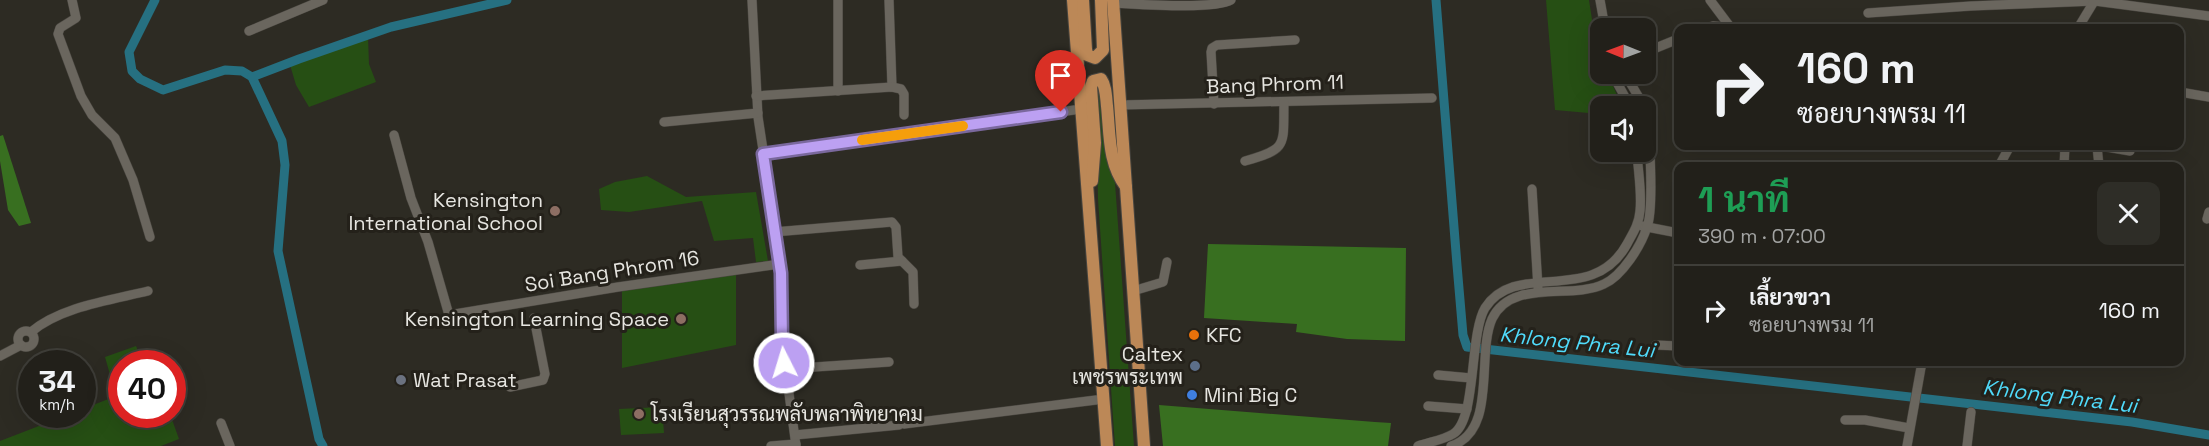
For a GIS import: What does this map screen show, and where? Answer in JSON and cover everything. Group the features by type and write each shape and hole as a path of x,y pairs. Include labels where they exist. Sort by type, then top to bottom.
{"main road":[{"path":"1073,0 1107,446"},
{"path":"1083,0 1086,49 1088,55 1095,58 1102,50 1109,1"},
{"path":"1109,1 1120,105 1144,446"},
{"path":"1088,193 1094,163 1091,87 1093,81 1097,79 1104,82 1114,169 1125,187"}],"street":[{"path":"72,0 76,18 60,28 58,34 81,96 92,115 115,138 133,180 150,237"},
{"path":"249,31 323,0"},
{"path":"752,0 756,96 780,264 782,341 796,441"},
{"path":"837,0 837,90"},
{"path":"889,0 892,87"},
{"path":"1109,1 1194,5 1215,1 1224,3 1230,0"},
{"path":"1600,0 1603,18"},
{"path":"1710,0 1728,24"},
{"path":"1868,13 2095,0 2209,16"},
{"path":"2080,24 2095,0"},
{"path":"1214,104 1212,48 1217,45 1296,40"},
{"path":"1656,48 1674,41"},
{"path":"756,96 892,87 901,89 904,94 904,115"},
{"path":"2184,93 2209,97"},
{"name":"Bang Phrom 11","path":"1120,105 1432,98"},
{"path":"1245,161 1271,154 1281,145 1284,102"},
{"path":"763,154 1081,109"},
{"path":"663,122 758,113"},
{"name":"Soi Bang Phrom 16","path":"394,135 411,198 428,242 449,315 618,286 780,264"},
{"path":"2124,150 2130,151"},
{"path":"1418,446 1453,434 1459,428 1467,409 1476,340 1484,310 1494,297 1513,287 1538,282 1578,279 1596,274 1610,267 1624,249 1637,225 1640,210 1638,162"},
{"path":"1451,446 1462,442 1474,427 1479,411 1487,341 1492,320 1501,305 1511,299 1538,293 1581,290 1604,285 1618,275 1647,228 1651,211 1648,162"},
{"path":"1532,189 1538,293"},
{"path":"774,232 892,222 896,227 898,257 913,272 914,304"},
{"path":"1637,225 1674,232"},
{"path":"860,265 902,261"},
{"path":"1133,291 1163,282 1167,262"},
{"path":"0,356 21,345 27,347 33,345 34,336 31,332 40,324 59,315 148,291"},
{"path":"510,387 543,380 545,374 531,302"},
{"path":"1476,340 1487,341"},
{"path":"1656,345 1674,346"},
{"path":"1474,356 1486,358"},
{"path":"785,369 889,362"},
{"path":"1907,446 1921,366"},
{"path":"1438,375 1470,378"},
{"path":"771,446 902,425 1104,399"},
{"path":"1428,406 1467,409"},
{"path":"1967,446 1971,412"},
{"path":"1845,420 1865,420 1909,428"},
{"path":"221,423 230,446"}],"green space":[{"path":"1546,0 1589,0 1592,18 1590,84 1612,84 1617,96 1590,96 1590,113 1555,110"},
{"path":"368,37 369,64 376,82 309,107 296,85 290,65"},
{"path":"1096,87 1099,87 1109,159 1115,183 1134,446 1115,446 1098,199"},
{"path":"3,135 31,223 19,226 8,210 0,161 0,136"},
{"path":"647,176 686,197 756,192 768,261 756,262 753,238 714,241 702,201 629,212 601,210 599,189 615,182"},
{"path":"1208,244 1406,248 1405,341 1347,339 1296,332 1297,324 1204,318"},
{"name":"Kensington Learning Space","path":"736,274 736,345 622,368 622,291"},
{"path":"136,346 138,350 125,350"},
{"path":"108,399 108,428 175,428 179,439 161,446 0,446 0,441 34,428 96,428 96,404"},
{"path":"1159,405 1391,423 1388,446 1163,446"},
{"path":"662,407 664,433 621,435 619,409"}],"waterway":[{"path":"155,0 129,52 132,71 140,79 163,90 225,70 242,71 252,77 282,141 285,165 278,251 319,439 323,446"},
{"path":"252,77 391,27 507,0"},
{"name":"Khlong Phra Lui","path":"1436,0 1463,335 1467,347 2132,422 2209,435"}],"slow traffic":[{"path":"862,140 963,126"}],"place":[{"name":"Kensington International School","path":"555,211"},
{"name":"Kensington Learning Space","path":"681,319"},
{"name":"KFC","path":"1194,335"},
{"name":"Caltex เพชรพระเทพ","path":"1195,366"},
{"name":"Wat Prasat","path":"401,380"},
{"name":"Mini Big C","path":"1192,395"},
{"name":"โรงเรียนสุวรรณพลับพลาพิทยาคม","path":"639,414"}],"route":[{"path":"784,363 781,273 763,154 1061,112"}]}
